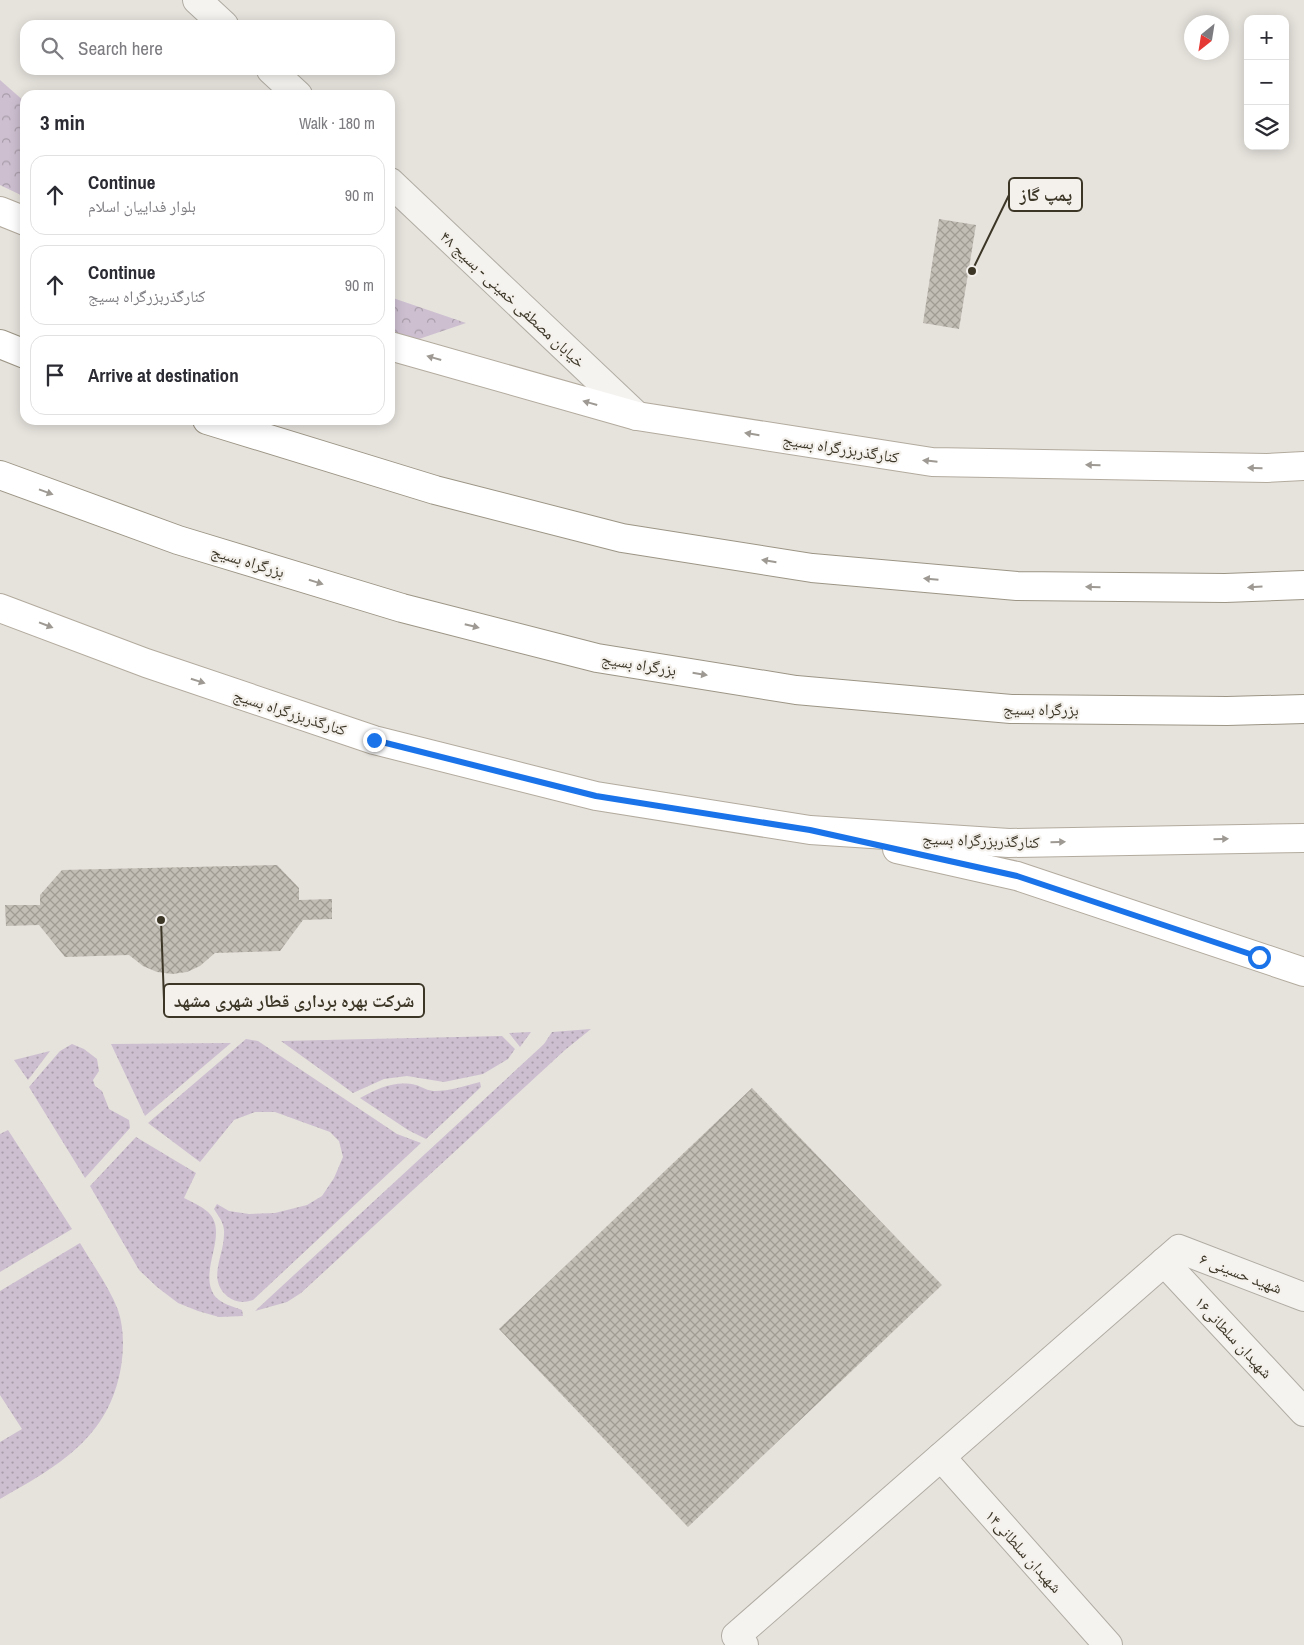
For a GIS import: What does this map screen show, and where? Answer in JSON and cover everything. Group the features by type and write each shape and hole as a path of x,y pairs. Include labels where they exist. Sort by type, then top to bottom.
{"main road":[{"path":"0,211 20,219"},
{"path":"0,344 20,352"},
{"name":"کنارگذربزرگراه بسیج","path":"395,347 637,416 932,462 1267,468 1304,466"},
{"path":"223,425 435,490 622,538 812,568 1017,586 1225,588 1304,584"},
{"name":"بزرگراه بسیج","path":"0,475 187,543 402,608 597,658 796,690 1011,709 1227,711 1304,709"},
{"name":"کنارگذربزرگراه بسیج","path":"0,608 146,664 374,740 596,796 810,830 1009,843 1304,838"},
{"path":"810,830 1017,876 1304,972"}],"street":[{"path":"197,0 219,20"},
{"path":"276,75 293,90"},
{"name":"خیابان مصطفی خمینی - بسیج ۴۸","path":"395,187 637,416"},
{"path":"744,1645 736,1636 1171,1256"},
{"name":"شهید حسینی ۶","path":"1171,1256 1304,1297"},
{"name":"شهیدان سلطانی۱۶","path":"1171,1256 1304,1412"},
{"name":"شهیدان سلطانی۱۴","path":"941,1457 1108,1645"}],"green space":[{"path":"0,80 20,98 20,195 0,185"},
{"path":"395,299 466,323 419,339 395,332"},
{"path":"591,1029 565,1050 301,1293 287,1302 255,1311 544,1044 552,1032"},
{"path":"531,1032 520,1047 509,1033"},
{"path":"502,1036 515,1049 508,1059 483,1074 444,1082 407,1076 384,1079 353,1093 281,1041"},
{"path":"246,1039 258,1041 397,1134 421,1143 253,1300 243,1302 233,1300 227,1296 218,1282 217,1275 224,1227 214,1209 217,1204 229,1211 249,1214 275,1213 307,1205 322,1196 334,1178 343,1157 339,1141 330,1132 275,1112 255,1112 234,1120 200,1162 148,1123"},
{"path":"231,1043 145,1116 111,1044"},
{"path":"72,1044 84,1049 97,1059 99,1071 93,1080 95,1086 102,1091 109,1109 129,1120 130,1128 85,1178 29,1087 60,1051"},
{"path":"50,1051 28,1080 14,1060"},
{"path":"480,1082 481,1087 426,1139 408,1130 360,1098 380,1088 394,1084 416,1085 427,1090 440,1091"},
{"path":"8,1130 72,1229 0,1272 0,1134"},
{"path":"136,1137 196,1173 184,1198 208,1212 214,1221 216,1230 209,1274 210,1285 216,1298 242,1310 243,1316 219,1317 178,1303 139,1270 90,1186"},
{"path":"80,1243 110,1293 120,1317 123,1353 115,1392 105,1413 93,1431 78,1447 42,1474 0,1499 0,1442 22,1429 0,1395 0,1291"}],"building":[{"path":"939,219 976,225 959,329 923,323"},
{"path":"277,865 299,888 299,900 332,899 332,919 303,920 280,951 215,953 200,966 187,972 172,974 157,972 143,966 129,955 65,957 39,925 6,926 5,905 40,905 40,895 62,870"},
{"path":"752,1088 942,1285 688,1527 499,1329"}],"place":[{"name":"پمپ گاز","path":"972,271"},
{"name":"شرکت بهره برداری قطار شهری مشهد","path":"161,920"}],"route":[{"path":"374,740 596,796 810,830 1017,876 1259,957"}]}
